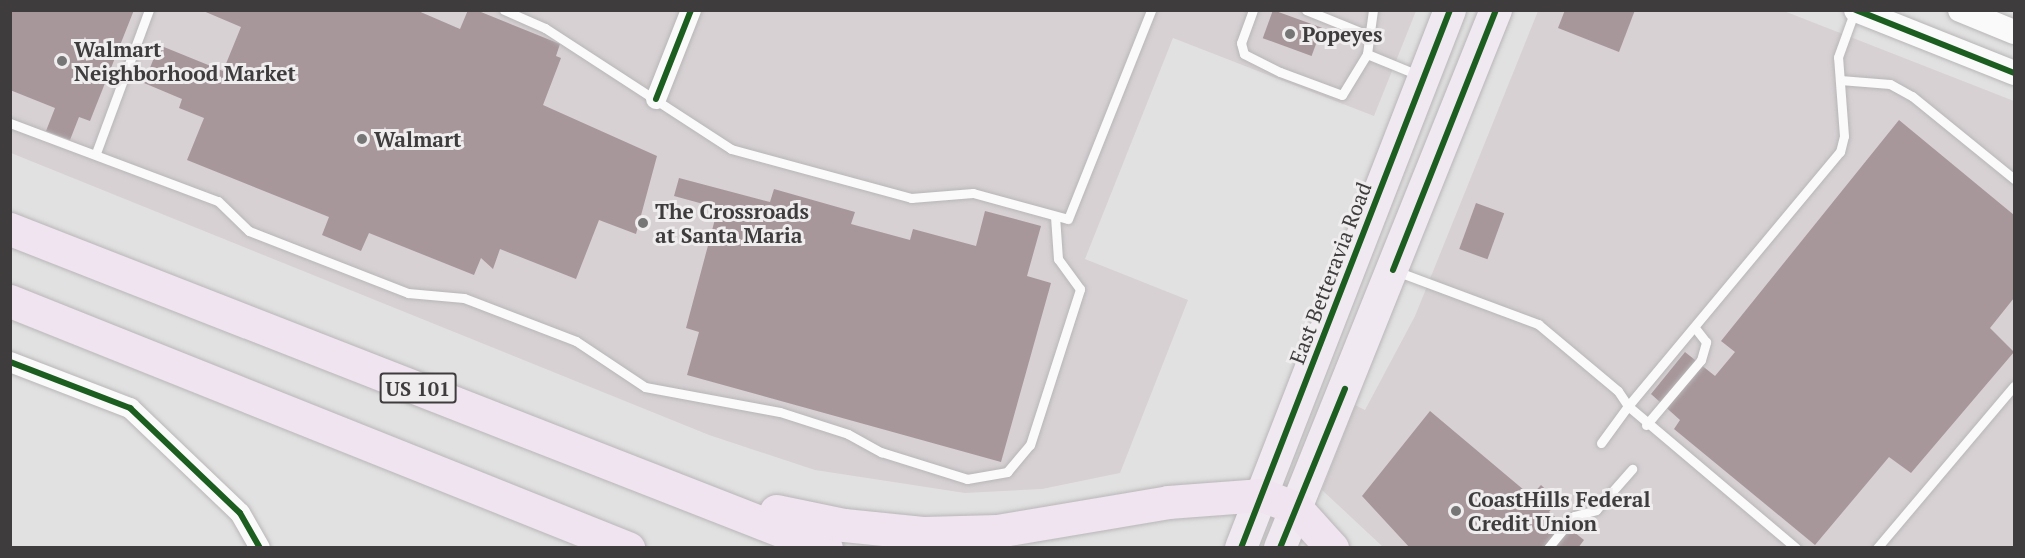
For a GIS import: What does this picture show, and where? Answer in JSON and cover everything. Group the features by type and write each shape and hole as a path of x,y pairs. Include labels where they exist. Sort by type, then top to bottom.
{"highway":[{"name":"East Betteravia Road","path":"1241,548 1450,10"},
{"path":"1280,548 1496,10"},
{"name":"US 101","path":"10,228 826,548"},
{"path":"10,301 627,548"},
{"path":"605,460 745,505 844,525 923,533 997,531 1168,502 1262,495 1296,508 1332,548"},
{"path":"510,501 597,548"}],"street":[{"path":"656,99 691,10"},
{"path":"1856,10 2014,73"},
{"path":"1960,10 2014,32"},
{"path":"10,362 130,408 240,513 260,548"}],"lane":[{"path":"96,153 149,10"},
{"path":"504,10 544,28 731,149 911,198 973,193 1068,219 1151,10"},
{"path":"1253,10 1241,43 1244,54 1280,72 1342,95 1367,54 1373,10"},
{"path":"1306,10 1368,35"},
{"path":"1600,443 1628,406 1840,153 1844,136 1838,57 1856,10"},
{"path":"1367,54 1424,77"},
{"path":"1840,80 1890,84 1912,96 2014,179"},
{"path":"10,123 96,153 218,201 249,231 408,292 464,298 576,341 645,387 780,412 848,434 881,452 967,479 1007,472 1030,445 1080,289 1058,259 1055,216"},
{"path":"1393,270 1538,324 1618,391 1628,406 1646,425 1796,548"},
{"path":"1646,425 1701,360 1706,342 1695,328"},
{"path":"1877,548 2014,386"},
{"path":"1548,548 1574,516 1596,510 1632,469"}],"shaded area":[{"name":"The Crossroads at Santa Maria","path":"10,11 1416,11 1374,116 1173,38 1085,259 1188,300 1120,473 1042,489 965,493 815,470 709,435 11,153"},
{"path":"1538,11 1784,11 2014,101 2014,547 1383,547 1322,490 1355,405 1365,410 1415,316"}],"building":[{"name":"Walmart Neighborhood Market","path":"10,10 134,10 90,121 79,117 70,140 46,131 55,108 10,90"},
{"name":"Walmart","path":"201,10 416,10 460,29 468,10 476,10 560,44 556,56 561,58 543,105 657,156 636,234 599,220 576,279 500,249 493,269 481,258 474,275 369,233 361,251 322,235 329,217 187,160 204,118 179,108 182,99 144,83 159,45 223,71 241,27"},
{"path":"1273,10 1322,28 1312,56 1263,38"},
{"path":"1565,10 1635,10 1619,52 1558,28"},
{"path":"1899,120 2014,215 2014,298 1990,328 2014,352 1911,473 1889,457 1815,545 1674,429 1680,420 1651,394 1685,352 1715,376 1735,352 1721,341"},
{"path":"679,178 770,202 774,189 855,212 851,224 910,240 913,229 976,246 985,211 1041,226 1027,276 1051,283 1001,462 687,375 699,332 686,328 718,208 674,196"},
{"path":"1476,203 1504,213 1487,259 1459,249"},
{"path":"1430,411 1531,496 1541,485 1558,501 1549,512 1584,540 1578,548 1410,548 1362,496"}],"cycle path":[{"path":"656,99 691,10"},
{"path":"1241,548 1450,10"},
{"path":"1393,270 1496,10"},
{"path":"1856,10 2014,73"},
{"path":"10,362 130,408 240,513 260,548"},
{"path":"1280,548 1345,389"}],"place":[{"name":"Popeyes","path":"1290,34"},
{"name":"Walmart Neighborhood Market","path":"62,61"},
{"name":"Walmart","path":"362,139"},
{"name":"The Crossroads at Santa Maria","path":"643,223"},
{"name":"CoastHills Federal Credit Union","path":"1456,511"}]}
